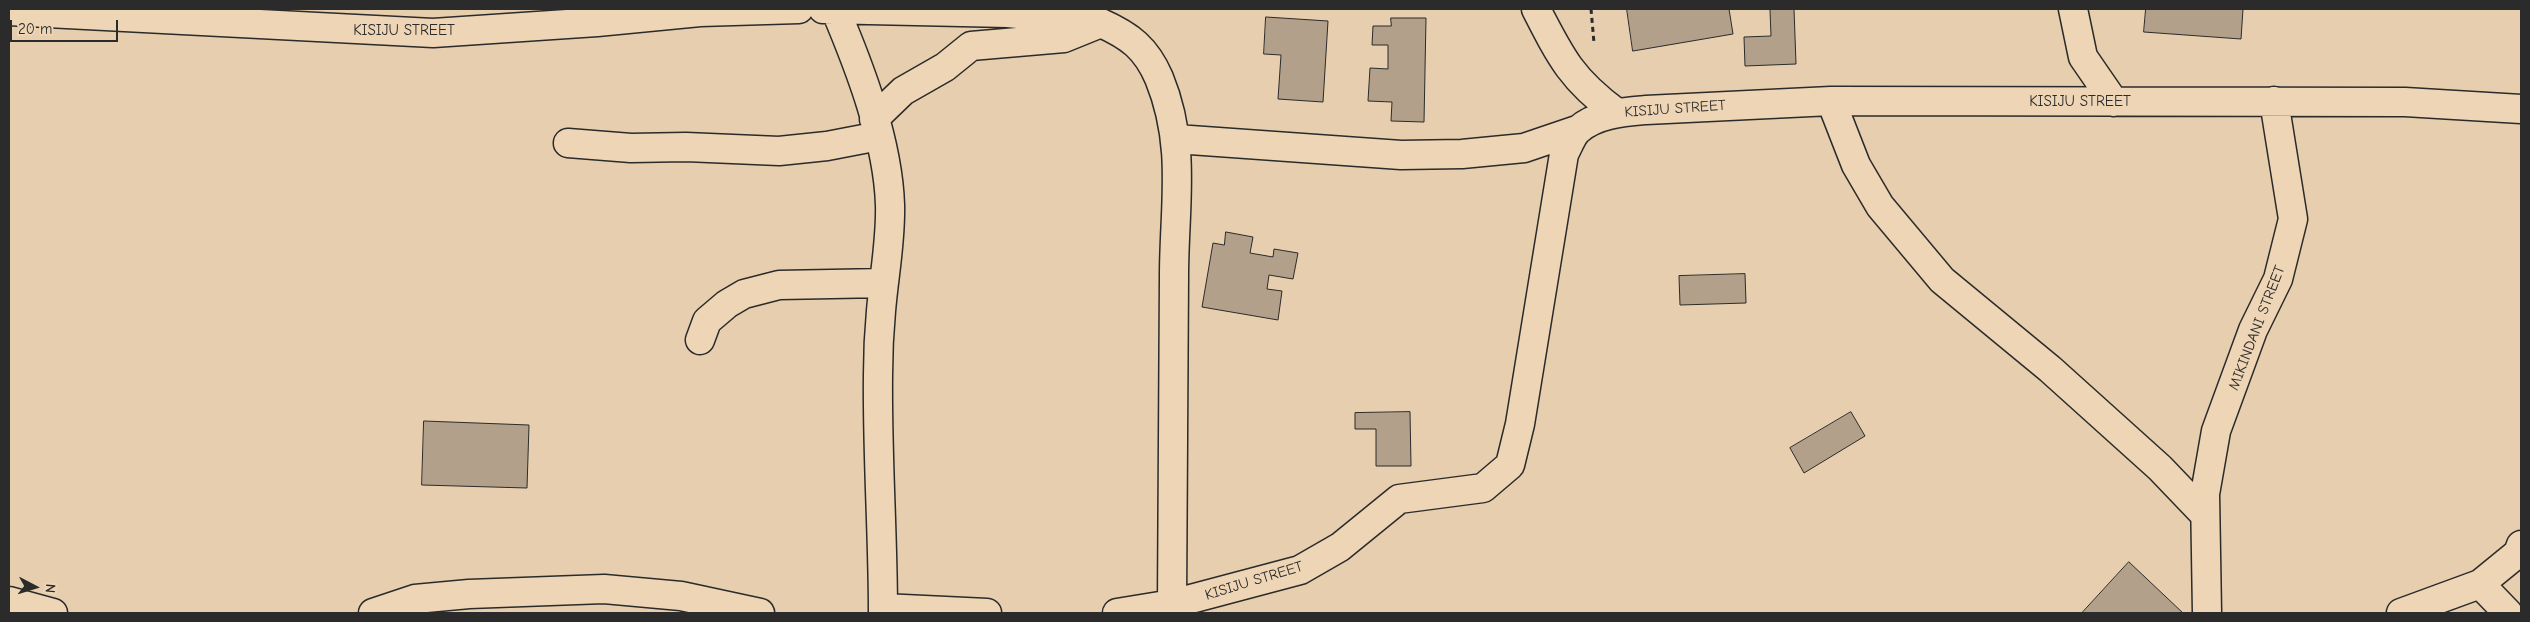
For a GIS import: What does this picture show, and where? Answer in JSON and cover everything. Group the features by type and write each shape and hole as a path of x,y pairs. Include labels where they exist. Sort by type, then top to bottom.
{"street":[{"name":"KISIJU STREET","path":"9,11 433,33 700,12 799,9"},
{"path":"829,9 1008,13 1101,23 1126,34 1143,52 1158,78 1176,139 1179,170 1174,274 1175,387 1172,604"},
{"path":"829,9 854,53 886,167 890,204 880,311 878,375 883,611 987,613"},
{"path":"1536,9 1551,40 1573,75 1596,98 1617,113"},
{"path":"2073,9 2083,57 2114,102"},
{"path":"568,143 632,148 686,147 779,151 827,146 876,128 903,91 945,67 972,46 1064,38 1101,23"},
{"name":"KISIJU STREET","path":"1117,613 1172,604 1300,570 1340,547 1399,499 1483,488 1510,465 1520,424 1564,154 1577,130 1594,120 1617,113 1646,110 1831,101 2404,102 2521,109"},
{"path":"1831,101 1856,165 1880,206 1942,280 2050,369 2160,468 2205,515"},
{"name":"MIKINDANI STREET","path":"2207,613 2205,494 2216,431 2253,330 2278,279 2293,219 2274,101"},
{"path":"1176,139 1401,155 1462,154 1524,148 1577,130"},
{"path":"700,340 707,321 727,304 744,294 779,285 884,283"},
{"path":"2401,613 2480,584 2518,553 2521,545"},
{"path":"2480,584 2508,613"},
{"path":"373,613 415,599 469,594 536,602 604,589 649,592 760,613"},
{"path":"9,601 53,613"}],"building":[{"path":"1627,9 1729,9 1733,34 1633,51"},
{"path":"1794,9 1796,64 1745,66 1744,37 1771,36 1770,10"},
{"path":"2146,9 2243,9 2241,39 2144,32"},
{"path":"1266,17 1328,21 1323,102 1278,99 1281,55 1264,54"},
{"path":"1391,18 1426,18 1424,122 1391,121 1392,102 1368,101 1370,68 1388,69 1388,45 1372,45 1373,26 1391,26"},
{"path":"1226,232 1253,237 1250,253 1273,257 1274,249 1298,253 1293,279 1269,275 1267,289 1282,291 1278,320 1202,307 1213,243 1224,245"},
{"path":"1745,274 1746,303 1680,305 1679,276"},
{"path":"1410,412 1411,466 1376,466 1376,429 1355,429 1355,413"},
{"path":"1851,412 1865,436 1804,473 1790,448"},
{"path":"424,421 529,425 527,488 422,485"},
{"path":"2129,562 2183,613 2082,613"}]}
